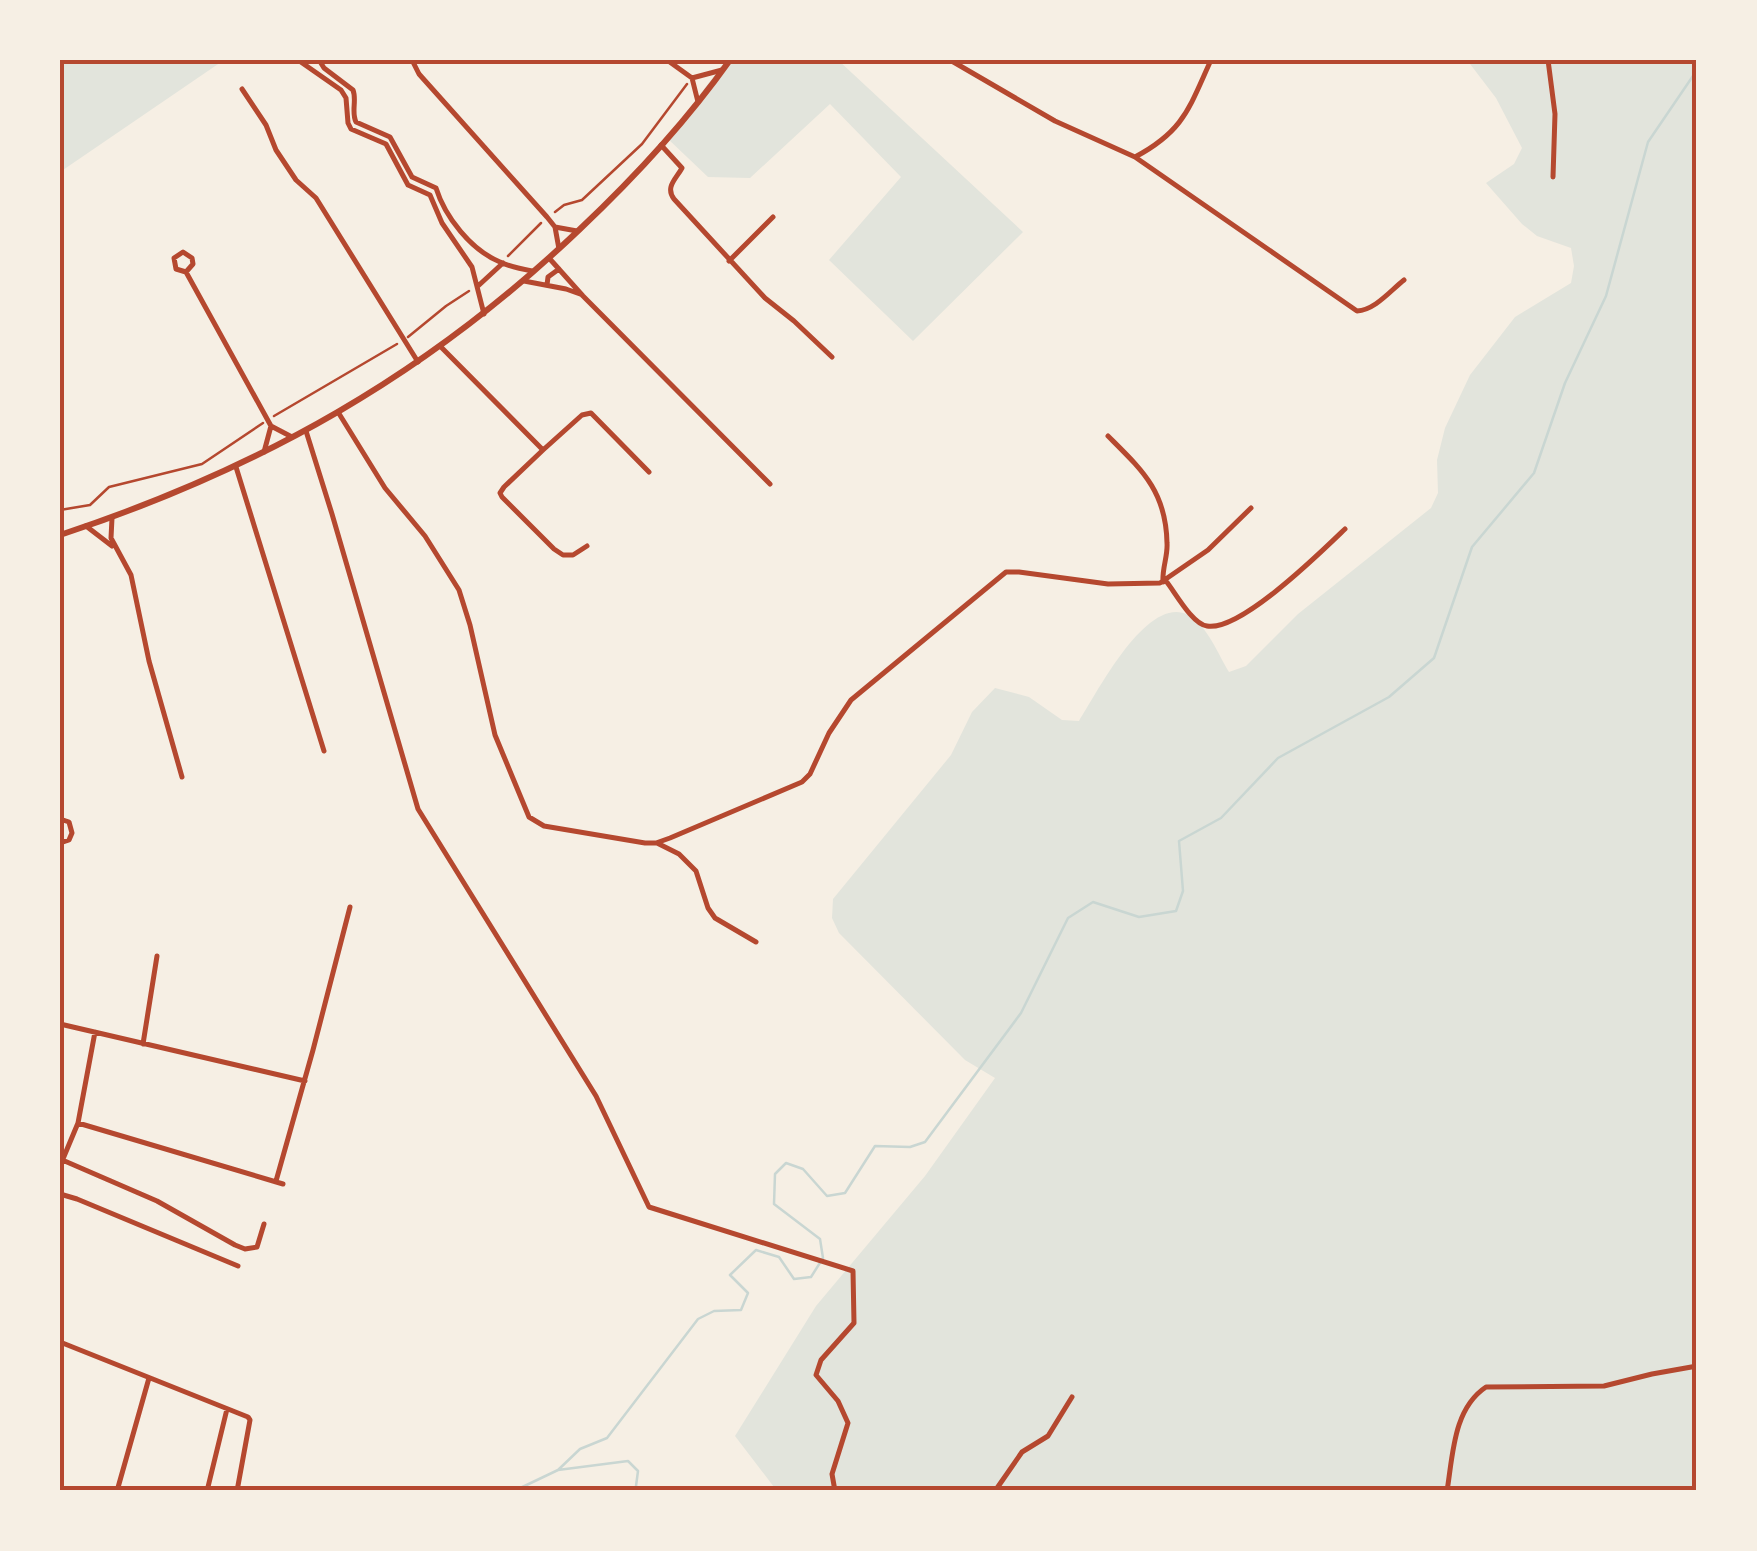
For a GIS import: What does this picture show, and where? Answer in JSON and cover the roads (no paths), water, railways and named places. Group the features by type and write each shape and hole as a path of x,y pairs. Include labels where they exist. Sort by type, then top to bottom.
{"street":[{"path":"298,60 344,92 351,129 386,144 408,185 430,195 442,223 469,260 484,314"},
{"path":"319,60 353,90 356,122 390,138 412,177 434,187 445,211 474,244 500,262 535,272"},
{"path":"412,60 419,74 547,217 555,228 559,249"},
{"path":"667,60 692,78 698,102"},
{"path":"60,535 236,467 372,394 441,346 535,272 624,186 730,60"},
{"path":"950,60 1055,121 1135,158 1357,312 1364,312 1404,280"},
{"path":"1135,158 1178,126 1212,60"},
{"path":"1548,60 1555,114 1553,177"},
{"path":"692,78 723,70"},
{"path":"242,88 286,166 316,198 418,362"},
{"path":"662,144 682,168 671,185 671,196 765,298 832,357"},
{"path":"729,261 773,217"},
{"path":"555,228 578,231"},
{"path":"550,258 770,484"},
{"path":"477,284 500,262"},
{"path":"546,285 548,277 561,270"},
{"path":"556,287 562,280 561,270"},
{"path":"186,272 269,423 294,438"},
{"path":"524,281 583,296"},
{"path":"441,346 543,450"},
{"path":"338,412 385,488 424,536 459,590 495,736 529,817 544,826 656,843 678,854 696,871 715,918 756,942"},
{"path":"587,546 572,555 558,552 502,497 504,486 582,415 591,413 649,472"},
{"path":"264,453 269,423"},
{"path":"306,431 418,809 596,1096 650,1208 854,1271 854,1323 821,1360 816,1375 838,1402 848,1423 832,1474 835,1491"},
{"path":"1108,436 1146,476 1162,504 1168,538 1164,581 1198,622 1208,626 1223,623 1258,604 1307,566 1345,529"},
{"path":"236,467 324,751"},
{"path":"656,843 807,778 829,733 852,700 1006,572 1108,584 1146,585 1164,581 1208,550 1251,508"},
{"path":"112,518 114,548 130,575 182,777"},
{"path":"86,526 114,548"},
{"path":"60,819 69,822 72,833 60,843"},
{"path":"78,1123 280,1182 350,906"},
{"path":"144,1044 157,956"},
{"path":"60,1024 305,1081"},
{"path":"95,1032 78,1123 60,1162 157,1201 236,1246 258,1247 264,1224"},
{"path":"60,1194 238,1266"},
{"path":"60,1342 250,1420 237,1491"},
{"path":"1447,1491 1463,1411 1473,1395 1486,1387 1604,1386 1697,1366"},
{"path":"117,1491 149,1378"},
{"path":"995,1491 1022,1452 1048,1436 1072,1397"},
{"path":"206,1491 227,1409"}],"waterway":[{"path":"558,1470 580,1449 607,1438 698,1319 714,1311 741,1310 748,1293 730,1275 756,1250 779,1257 794,1279 811,1277 823,1258 820,1239 774,1204 775,1174 786,1163 803,1169 827,1196 845,1193 875,1146 910,1147 925,1142 1021,1013 1068,918 1093,902 1139,917 1176,911 1183,891 1179,841 1221,818 1278,758 1389,697 1434,658 1472,547 1534,473 1565,383 1606,296 1648,142 1697,70"},
{"path":"514,1491 558,1470 628,1461 638,1471 636,1486 640,1491"}]}
